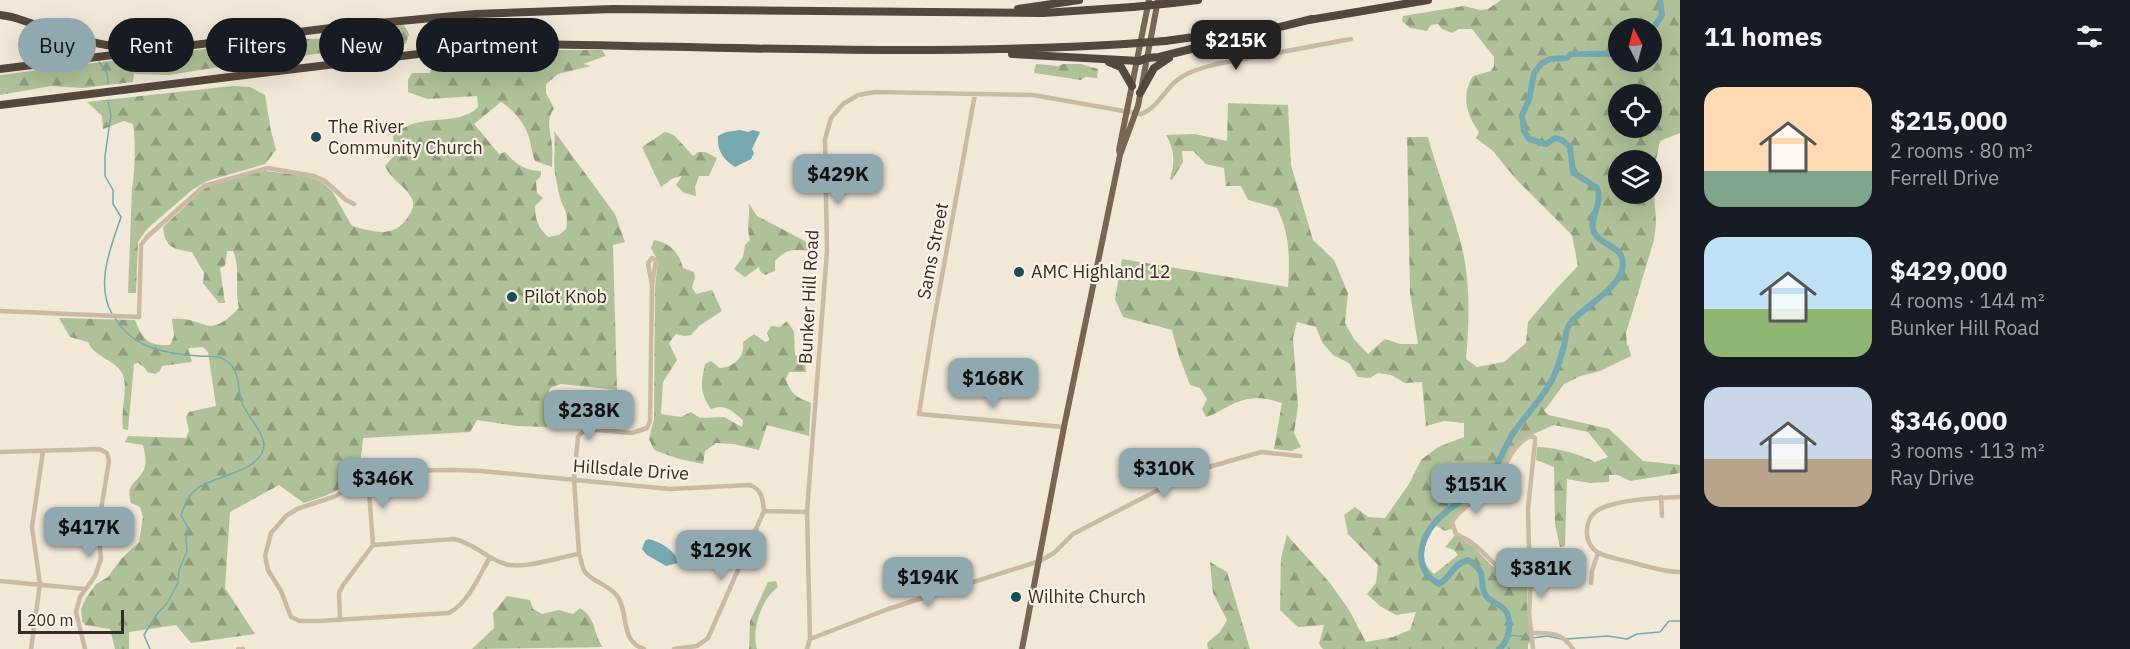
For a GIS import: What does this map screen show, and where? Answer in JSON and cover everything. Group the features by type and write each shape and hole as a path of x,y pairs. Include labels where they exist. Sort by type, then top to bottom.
{"highway":[{"path":"977,14 1079,0"},
{"path":"194,45 405,20 527,11 613,9 1043,13 1198,0"},
{"path":"0,106 484,46 527,44 954,50 1064,48 1165,41 1428,0"},
{"path":"0,15 12,16 108,45"},
{"path":"954,50 1137,61 1312,19"},
{"path":"1140,46 1142,55 1147,58"},
{"path":"1140,93 1154,68 1186,51"},
{"path":"0,69 108,55"},
{"path":"1096,59 1113,62 1121,67 1132,86"}],"main road":[{"path":"1120,155 1119,150 1149,0"},
{"path":"1022,649 1064,427 1120,155 1135,114 1158,0"}],"street":[{"path":"1135,114 1149,111 1179,78 1201,68 1217,63 1351,39"},
{"name":"Bunker Hill Road","path":"807,649 810,639 807,512 827,251 825,139 831,118 849,100 866,93 1033,95 1135,114"},
{"name":"Sams Street","path":"975,94 919,414 1064,427"},
{"path":"0,311 139,316 141,245 204,186 268,168 314,176 354,204"},
{"path":"644,649 634,644 628,636 623,609 616,594 585,572 579,554 574,480 578,437 581,432 585,429 632,433 647,428 650,422 652,285 656,260 652,258 648,263 652,285"},
{"path":"1529,549 1507,566 1496,566 1471,542 1456,534 1452,522 1457,514 1493,485 1521,442 1531,436 1535,442 1528,509 1529,549 1529,613 1533,649"},
{"path":"0,452 99,449 107,453 109,460 98,528 101,559 95,576 80,597 76,612 85,649"},
{"path":"31,649 40,584 32,527 43,451"},
{"path":"810,639 888,609 1040,561 1054,553 1073,534 1195,471 1261,452 1300,456"},
{"name":"Hillsdale Drive","path":"490,557 464,601 449,613 300,621 291,617 281,591 268,570 266,547 271,533 286,516 297,509 336,496 368,477 387,471 451,470 670,489 750,485 757,488 761,494 765,511"},
{"path":"340,620 339,593 373,545 368,477"},
{"path":"1661,497 1662,516"},
{"path":"1680,497 1641,500 1595,512 1588,522 1587,529 1590,542 1598,553 1661,570 1680,572"},
{"path":"675,649 697,646 708,638 765,511 807,512"},
{"path":"373,545 454,539 465,541 490,557 513,565 579,554"},
{"path":"1591,583 1598,553"},
{"path":"0,581 85,589"},
{"path":"1533,633 1560,635 1573,649"},
{"path":"238,649 243,649"}],"green space":[{"path":"1501,0 1680,0 1680,133 1660,141 1658,150 1608,150 1608,204 1655,204 1654,240 1626,333 1631,356 1600,371 1564,384 1544,411 1549,415 1609,429 1643,461 1680,465 1680,473 1630,481 1618,475 1609,475 1609,482 1590,483 1567,479 1565,546 1560,547 1555,524 1554,467 1536,460 1537,447 1567,452 1595,462 1608,457 1588,432 1554,425 1522,439 1493,482 1488,483 1451,524 1452,529 1445,531 1435,525 1428,537 1424,557 1434,574 1458,555 1454,550 1445,547 1455,535 1474,547 1492,566 1514,571 1528,580 1527,608 1531,639 1528,649 1323,649 1319,644 1324,625 1298,627 1280,610 1281,558 1287,535 1330,583 1349,610 1366,642 1393,637 1410,630 1416,612 1396,615 1380,606 1367,594 1376,583 1378,565 1348,534 1344,515 1355,507 1368,517 1385,518 1409,484 1421,460 1438,447 1464,437 1464,423 1444,421 1426,426 1422,382 1405,383 1391,375 1378,373 1370,378 1358,377 1349,363 1333,355 1322,342 1316,327 1297,322 1293,338 1298,406 1294,433 1301,447 1291,451 1274,449 1282,403 1250,399 1206,417 1202,409 1207,399 1200,388 1190,385 1172,330 1123,317 1115,299 1122,259 1288,287 1288,247 1277,208 1248,200 1241,186 1226,186 1224,168 1206,164 1193,151 1182,151 1183,162 1172,180 1170,179 1173,157 1166,135 1195,134 1227,141 1228,103 1288,105 1291,165 1313,240 1334,260 1348,293 1345,323 1354,339 1368,354 1385,339 1400,344 1418,344 1410,293 1407,137 1428,137 1465,262 1468,286 1466,359 1477,367 1504,362 1526,343 1528,322 1578,266 1572,235 1515,178 1493,151 1476,138 1479,132 1468,111 1467,90 1473,76 1491,71 1494,66 1494,57 1472,29 1459,29 1452,33 1442,29 1438,24 1431,25 1427,31 1410,28 1402,21 1403,16 1464,6 1480,10 1488,9"},
{"path":"404,25 409,34 404,44"},
{"path":"307,39 319,39 319,53 307,55"},
{"path":"206,49 206,69 194,71 194,50"},
{"path":"559,50 602,50 606,56 583,64 591,66 558,74 546,84 546,93 554,108 549,122 552,167 535,161 525,128 516,115 501,102 474,124 499,154 505,152 521,166 541,171 541,176 536,181 537,193 543,198 535,206 535,211 538,223 548,237 559,235 566,229 567,224 567,216 555,174 554,131 615,214 625,242 613,245 617,390 561,384 550,388 548,396 559,398 576,422 553,418 546,427 517,426 477,420 470,432 363,438 354,475 339,489 304,503 279,485 230,512 225,588 255,634 191,643 176,625 129,632 129,649 115,649 110,629 85,625 82,621 81,609 96,584 108,577 121,559 139,542 143,517 140,507 131,503 129,493 131,486 144,470 145,456 143,445 125,442 128,436 186,438 189,431 186,417 189,412 216,406 208,352 203,347 188,348 192,362 162,366 155,374 147,372 138,363 134,364 128,430 123,429 125,385 122,373 114,364 95,351 88,342 70,337 59,318 135,320 147,340 163,345 170,345 174,336 172,319 184,319 213,326 220,324 239,308 237,264 233,251 227,251 225,266 220,268 225,303 219,303 203,283 204,273 192,252 171,246 166,239 163,227 205,188 256,171 310,177 322,182 332,191 352,226 376,232 396,229 408,217 413,204 409,194 385,166 395,155 393,136 403,128 414,124 459,117 478,107 477,96 427,99 408,92 408,80 412,73 559,72"},
{"path":"108,61 108,72 188,72 169,75 134,74 133,82 83,88 51,86 0,95 0,75 24,72 96,72 96,63"},
{"path":"1036,64 1058,66 1081,64 1098,69 1097,78 1085,77 1081,80 1034,73"},
{"path":"232,86 250,87 265,95 276,150 265,164 207,181 192,190 147,229 138,242 136,293 128,293 135,156 133,124 124,121 103,129 102,116 87,102"},
{"path":"665,132 674,135 693,156 698,152 705,152 717,158 709,176 699,176 695,187 696,196 684,193 676,185 682,176 673,178 661,187 642,147"},
{"path":"749,204 757,216 805,241 810,246 809,251 795,250 783,254 775,261 775,271 765,275 759,267 745,277 734,269 743,257 745,245 750,240"},
{"path":"654,240 665,243 673,249 683,268 694,272 692,287 696,294 712,290 722,311 699,326 691,335 676,334 669,343 677,360 663,382 661,414 681,417 691,412 700,418 724,417 742,427 743,420 732,411 724,407 711,409 707,403 702,387 705,364 711,361 720,368 730,366 740,357 743,342 754,334 765,342 770,340 767,333 771,326 780,327 787,321 794,332 795,355 805,359 806,372 789,372 786,379 795,394 811,403 809,436 767,425 759,450 734,444 716,443 705,451 703,464 654,450 649,439 654,419 655,286 658,261 651,248"},
{"path":"1210,562 1227,572 1250,649 1208,649 1207,643 1220,632 1227,620 1213,593"},
{"path":"776,581 778,587 767,599 759,615 756,633 757,649 749,649 750,621 768,582"},
{"path":"507,596 530,600 533,609 542,614 559,610 573,614 580,608 590,617 603,647 472,649 494,628 493,613"}],"water":[{"path":"740,130 760,132 752,149 754,153 751,159 735,167 722,154 718,136"},
{"path":"648,539 667,547 674,554 678,563 666,566 647,555 642,549"}],"waterway":[{"path":"1660,0 1662,15 1660,18"},
{"path":"1499,649 1507,636 1509,619 1505,610 1486,596 1479,569 1468,560 1462,562 1439,584 1427,574 1424,568 1422,548 1427,534 1440,517 1475,491 1490,476 1512,435 1545,392 1554,376 1570,324 1602,296 1621,273 1623,265 1619,253 1601,241 1594,232 1593,221 1599,199 1597,188 1573,172 1570,147 1562,140 1555,138 1546,144 1529,139 1524,131 1522,115 1529,100 1534,73 1542,63 1550,59 1567,58 1571,54 1608,54"},
{"path":"99,62 107,73 108,84"},
{"path":"108,102 111,115 105,156 105,176 113,190 113,204 121,217 106,265 105,290 112,314"},
{"path":"115,318 131,336 151,348 187,355 217,357 228,362 237,375 243,405 261,435 264,445 255,462 201,486 188,499 181,515 189,530 186,538 187,551 179,570 178,583 144,635 150,649"},
{"path":"1566,639 1608,636 1627,639 1637,634 1660,632 1669,621 1680,621"},
{"path":"1507,635 1529,637"},
{"path":"1533,638 1547,636 1561,639"}],"place":[{"name":"The River Community Church","path":"316,137"},
{"name":"AMC Highland 12","path":"1019,272"},
{"name":"Pilot Knob","path":"512,297"},
{"name":"Wilhite Church","path":"1016,597"}]}
